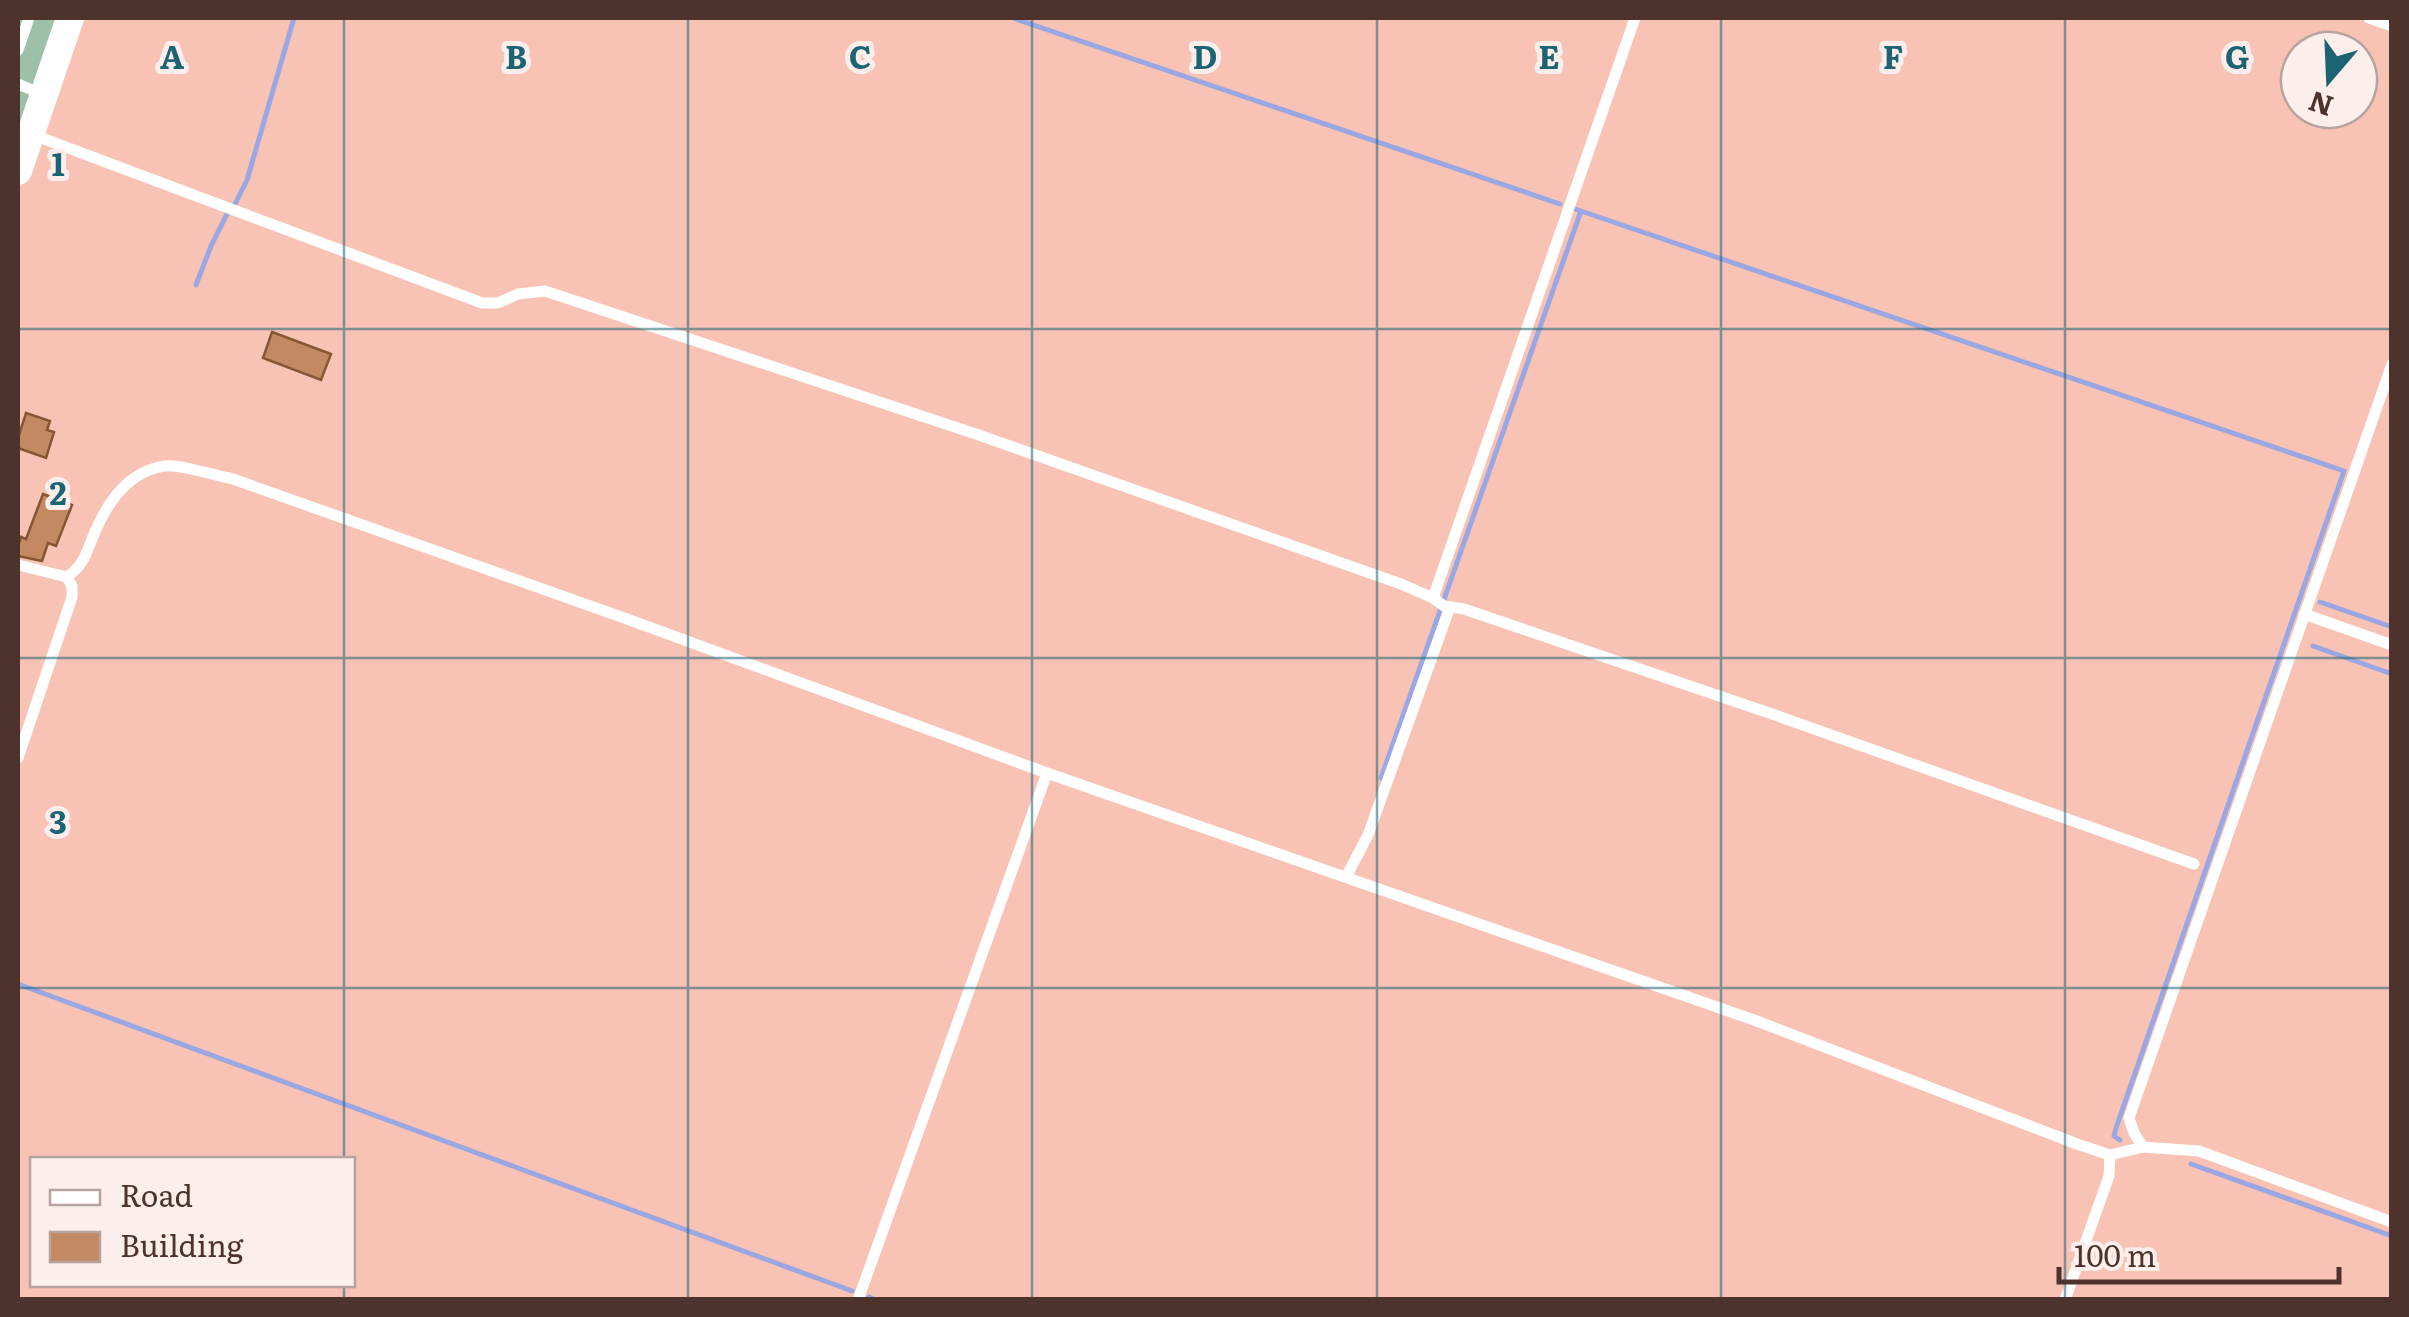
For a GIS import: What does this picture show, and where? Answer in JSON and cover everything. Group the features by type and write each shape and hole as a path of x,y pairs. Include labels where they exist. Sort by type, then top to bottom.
{"street":[{"path":"18,171 70,18"}],"lane":[{"path":"18,50 29,18"},
{"path":"1346,877 1368,835 1635,18"},
{"path":"2369,18 2392,26"},
{"path":"18,84 44,95"},
{"path":"30,134 482,302 544,291 976,434 1400,584 1442,604 1775,715 2194,864"},
{"path":"2143,1147 2129,1118 2392,364"},
{"path":"18,564 68,577 80,568 97,527 117,493 132,478 166,466 233,479 1047,772 1754,1020 2110,1155 2143,1147 2198,1152 2392,1222"},
{"path":"18,758 72,598 68,577"},
{"path":"2304,614 2392,645"},
{"path":"858,1300 1047,772"},
{"path":"2065,1300 2108,1176 2110,1155"}],"green space":[{"path":"18,18 70,18 18,171"}],"building":[{"path":"272,332 331,354 321,380 263,358"},
{"path":"26,413 50,421 47,430 54,432 46,458 18,448"},
{"path":"43,494 72,505 56,546 48,543 42,561 18,556 18,547 21,537 26,539"}],"waterway":[{"path":"235,204 247,180 294,18"},
{"path":"1013,18 1560,204"},
{"path":"1575,209 2344,471 2116,1128 2114,1136 2120,1140"},
{"path":"1381,778 1581,211"},
{"path":"196,285 227,214"},
{"path":"2320,602 2392,627"},
{"path":"2313,646 2392,674"},
{"path":"18,984 852,1291"},
{"path":"2191,1164 2392,1236"},
{"path":"869,1297 875,1300"}]}
